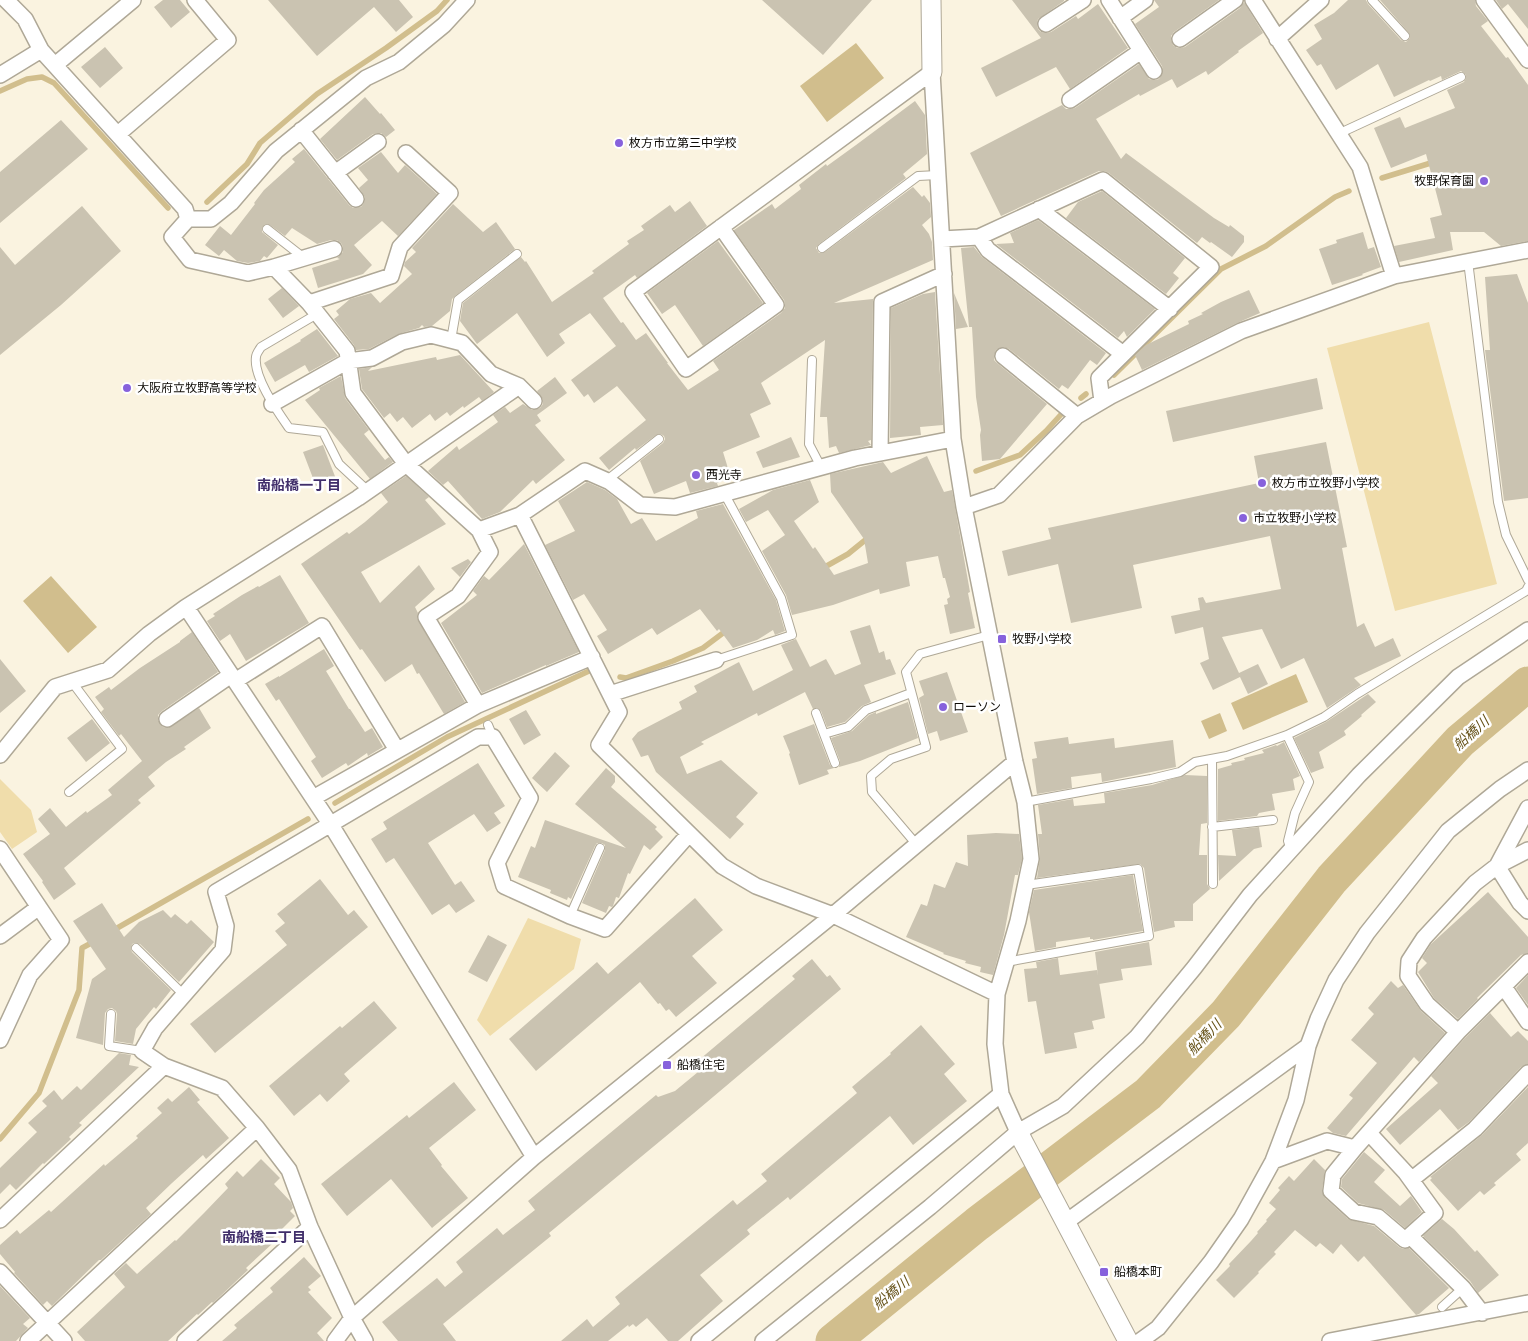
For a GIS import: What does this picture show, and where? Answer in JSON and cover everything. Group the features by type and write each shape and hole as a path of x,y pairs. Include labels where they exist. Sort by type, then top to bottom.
{"street":[{"path":"6,0 24,19 41,50 185,209 188,220"},
{"path":"55,65 133,0"},
{"path":"118,134 228,40 195,0"},
{"path":"334,249 274,268 248,273 190,260 172,237 188,220 210,219 231,203 276,151 366,78 399,62 444,25 467,0"},
{"path":"931,0 932,72 953,439 989,636 1015,762 1026,802 1031,859 1018,921 997,994 995,1044 1001,1094 1018,1132 1128,1341"},
{"path":"1046,24 1083,0"},
{"path":"1108,0 1154,71"},
{"path":"1120,18 1145,0"},
{"path":"1180,39 1235,0"},
{"path":"1253,0 1360,167 1394,276"},
{"path":"1277,39 1321,0"},
{"path":"1484,0 1528,60"},
{"path":"0,75 41,50"},
{"path":"1070,100 1141,51"},
{"path":"721,227 776,305 686,369 633,292 721,227 932,72"},
{"path":"301,130 356,199"},
{"path":"335,173 378,142"},
{"path":"313,309 391,276 400,248 450,193 406,153"},
{"path":"942,239 980,237 1102,180 1211,267 1100,378 1102,401"},
{"path":"1040,209 1170,309"},
{"path":"980,237 988,250 1123,354"},
{"path":"964,507 999,495 1077,416 1102,401 1240,331 1394,276 1528,250"},
{"path":"274,268 313,309 347,351 353,393 406,464 479,530 490,552 458,596 426,617 481,710"},
{"path":"880,453 882,302 944,274"},
{"path":"272,404 348,361 372,358 402,342 431,335 462,343 491,374 519,386 534,401"},
{"path":"1003,356 1077,416"},
{"path":"0,755 56,687 108,670 149,634 186,607 368,491 519,386"},
{"path":"479,530 520,515 585,471 606,481 640,506 675,507 821,467 953,439"},
{"path":"520,515 619,712 599,745 722,866 756,886 833,915 997,994"},
{"path":"186,607 331,825 534,1157"},
{"path":"167,719 322,626 397,750"},
{"path":"763,1341 930,1207 1018,1132 1063,1106 1137,1037 1194,968 1250,895 1359,776 1458,677 1528,630"},
{"path":"313,798 397,750 592,657"},
{"path":"610,694 716,660"},
{"path":"365,1341 352,1318 310,1227 290,1170 222,1088 164,1066 142,1051 155,1028 223,950 226,926 216,892 490,731 530,798 498,863 504,886 570,916 605,929 689,834"},
{"path":"335,1341 352,1318 534,1157 833,915 1015,762"},
{"path":"1140,1341 1158,1328 1211,1262 1241,1219 1274,1161 1296,1100 1308,1046 1318,1019 1336,980 1367,933 1448,831 1528,770"},
{"path":"1497,866 1528,808"},
{"path":"0,849 61,940 30,975 0,1040"},
{"path":"1458,1032 1426,1004 1408,976 1409,961 1424,938 1475,883 1497,866 1528,850"},
{"path":"1497,866 1520,903 1528,911"},
{"path":"0,936 39,908"},
{"path":"1369,1133 1411,1180 1435,1213 1405,1240 1378,1217 1354,1212 1331,1191 1333,1175 1355,1148 1458,1032 1528,962"},
{"path":"1504,987 1528,1022"},
{"path":"1066,1222 1308,1046"},
{"path":"0,1220 164,1066"},
{"path":"1411,1180 1475,1130 1528,1073"},
{"path":"699,1341 1001,1094"},
{"path":"28,1341 257,1128"},
{"path":"1274,1161 1328,1141 1355,1148"},
{"path":"185,1341 310,1227"},
{"path":"1410,1236 1463,1288 1482,1313"},
{"path":"0,1272 64,1341"},
{"path":"1330,1341 1528,1303"}],"lane":[{"path":"1372,0 1405,36"},
{"path":"1338,134 1461,77"},
{"path":"822,248 918,176 938,175"},
{"path":"267,229 304,258"},
{"path":"451,340 458,300 517,254"},
{"path":"1468,261 1498,502 1506,535 1528,580"},
{"path":"313,309 261,347 256,356 257,370 272,404 289,428 323,432 339,464 368,491"},
{"path":"812,360 809,444 821,467"},
{"path":"606,481 659,439"},
{"path":"716,660 792,635 781,598 724,493"},
{"path":"1026,802 1180,772 1195,762 1227,756 1287,735 1324,717 1357,694 1526,591 1528,587"},
{"path":"917,845 872,792 870,776 892,759 926,747 906,672 920,654 989,636"},
{"path":"69,792 122,749 72,682"},
{"path":"824,734 848,727 866,710 911,693"},
{"path":"816,713 834,763"},
{"path":"1287,735 1308,782 1294,813 1288,841 1291,850"},
{"path":"1212,759 1213,884"},
{"path":"1212,827 1272,820"},
{"path":"570,916 600,848"},
{"path":"1006,962 1149,936 1138,869 1026,885"},
{"path":"136,948 184,994"},
{"path":"111,1014 109,1046 142,1051"},
{"path":"1442,1307 1463,1288"}],"shaded area":[{"path":"856,43 884,78 827,122 800,86"},
{"path":"1429,322 1497,584 1395,611 1327,348"},
{"path":"51,576 97,627 68,653 23,601"},
{"path":"1296,674 1308,702 1243,730 1231,703"},
{"path":"1220,713 1227,731 1209,739 1201,721"},
{"path":"0,779 31,810 37,832 12,849 0,832"},
{"path":"528,918 581,939 574,969 490,1036 477,1020"}],"building":[{"path":"163,0 180,0 190,12 171,28 154,7"},
{"path":"268,0 399,0 413,17 396,32 374,7 317,56"},
{"path":"762,0 872,0 823,55"},
{"path":"1012,0 1064,0 1038,19 1038,29 1046,33 1051,32 1076,16 1078,19 1098,4 1128,48 1070,89 1056,67 996,97 981,68 1041,38"},
{"path":"1154,0 1219,0 1174,32 1171,40 1177,48 1185,47 1240,8 1244,2 1263,33 1208,75 1206,71 1177,88 1172,79 1140,96 1139,94 1096,119 1121,159 1126,153 1214,218 1229,227 1230,225 1244,236 1244,242 1232,257 1202,237 1197,243 1105,171 1099,171 1001,216 970,153 1062,105 1066,109 1075,108 1139,64 1149,79 1159,79 1163,71 1162,66 1135,24 1159,7"},
{"path":"1348,0 1366,0 1401,40 1406,42 1410,38 1409,33 1380,0 1475,0 1476,6 1488,21 1481,26 1506,58 1508,57 1528,85 1528,241 1501,246 1484,232 1450,232 1453,250 1399,262 1394,246 1435,238 1430,218 1442,215 1426,154 1391,168 1374,128 1400,117 1405,128 1455,108 1447,90 1464,82 1466,75 1461,71 1442,80 1441,76 1394,97 1378,64 1336,90 1321,64 1317,66 1306,50 1322,39 1314,25 1334,13"},
{"path":"1496,0 1528,0 1528,29 1508,4 1502,9"},
{"path":"105,47 123,68 100,88 81,67"},
{"path":"365,97 395,130 386,137 381,133 373,134 337,160 320,139"},
{"path":"915,101 925,115 927,154 903,174 906,178 816,248 819,253 825,252 913,187 922,197 924,195 930,203 931,217 922,225 932,242 933,260 834,303 873,299 871,440 868,441 871,445 839,453 836,446 829,448 827,417 820,417 825,340 761,383 771,404 750,414 760,437 723,452 731,478 717,483 718,486 690,493 686,481 654,494 640,461 663,443 664,436 661,434 656,435 636,450 635,448 609,470 599,458 646,420 617,386 594,403 588,394 584,397 571,380 616,346 590,313 559,334 565,343 547,357 517,313 477,344 460,321 463,303 521,257 526,261 552,302 594,273 592,271 629,244 627,241 644,230 641,226 670,205 675,212 690,201 707,226 637,278 635,275 603,298 636,340 646,333 688,390 719,370 713,361 781,313 785,308 784,300 734,230 772,204 775,209 801,189 799,185 826,164 827,166"},
{"path":"61,120 88,149 0,223 0,172"},
{"path":"304,149 353,208 361,207 364,203 365,197 359,188 368,180 358,168 381,152 398,173 405,165 437,194 398,236 382,221 354,245 372,265 363,274 318,288 312,268 340,259 337,258 343,252 343,247 337,240 317,244 292,228 285,236 270,225 265,224 262,232 278,245 267,258 264,256 260,261 248,263 237,261 224,250 219,256 205,245 220,226 231,235 264,190 295,162 292,159"},
{"path":"1102,191 1185,258 1173,273 1179,278 1166,294 1066,218 1078,202"},
{"path":"453,204 483,232 496,222 515,249 455,296 452,299 450,311 432,326 424,327 422,325 419,328 398,334 369,349 356,350 334,319 339,315 336,311 350,299 371,293 380,303 412,274 404,266 405,262 416,252 412,248"},
{"path":"82,206 121,251 61,305 0,355 0,247 15,265"},
{"path":"1038,220 1155,309 1127,337 1124,331 1118,338 996,244 1014,243 1010,233"},
{"path":"1363,232 1368,249 1374,247 1381,267 1332,285 1319,249 1337,243 1336,240"},
{"path":"718,241 763,303 703,346 675,305 662,314 647,293"},
{"path":"974,247 982,257 1106,353 1097,365 1090,360 1068,389 1062,385 1059,389 1009,349 1004,347 996,350 994,360 1047,404 1000,459 982,461 972,327 969,327 961,248"},
{"path":"1517,274 1528,303 1528,498 1504,501 1485,350 1490,350 1485,277"},
{"path":"282,288 299,306 283,318 268,299"},
{"path":"1249,290 1260,313 1142,370 1135,355 1146,345 1189,324 1188,321 1221,302"},
{"path":"935,292 943,425 920,427 921,435 890,438 891,308 923,294"},
{"path":"954,293 968,327 956,329"},
{"path":"317,329 338,356 309,372 305,365 275,382 264,363"},
{"path":"460,355 494,392 482,401 479,397 450,416 447,412 435,421 430,414 412,428 403,417 397,422 390,413 384,418 362,389 359,369 372,367 368,371 436,357 437,360"},
{"path":"341,376 345,398 369,430 364,434 385,460 389,457 393,462 370,479 305,400 320,390 319,388"},
{"path":"555,377 567,393 537,415 541,421 535,425 565,460 536,484 533,480 500,512 482,519 448,481 443,485 428,471 457,446 459,450 498,422 493,415 505,407 510,413 523,404 532,410 540,408 543,404 543,399 537,391"},
{"path":"1317,378 1323,409 1173,442 1166,411"},
{"path":"791,437 800,457 763,468 756,452"},
{"path":"1326,442 1347,547 1342,548 1357,627 1364,623 1375,647 1393,638 1401,656 1354,678 1361,685 1327,708 1304,658 1281,669 1262,629 1222,637 1239,673 1258,664 1268,684 1248,694 1240,677 1213,690 1200,663 1209,659 1203,627 1175,634 1171,616 1200,610 1198,598 1203,597 1206,603 1281,589 1270,536 1133,565 1142,608 1071,623 1058,564 1008,576 1002,551 1051,539 1048,528 1259,483 1254,456"},
{"path":"323,445 336,479 316,486 303,452"},
{"path":"927,456 944,492 952,490 975,628 950,634 944,605 948,604 947,599 950,597 938,556 906,562 910,586 880,594 879,589 833,605 792,615 786,595 762,551 785,535 768,510 746,522 739,509 773,490 810,480 819,502 794,521 834,575 868,563 864,539 831,492 830,474 883,462 891,473"},
{"path":"406,476 429,497 425,500 446,524 361,572 380,603 419,565 435,589 415,607 418,613 417,618 465,702 444,714 412,664 385,682 362,649 360,650 301,564 347,532 349,534 365,522 388,502 381,493"},
{"path":"587,482 605,490 617,499 631,524 642,518 656,541 698,518 696,511 723,504 776,600 785,631 775,635 773,630 757,640 733,648 719,629 717,631 700,609 657,635 652,628 608,654 597,636 607,630 584,594 573,600 545,545 575,531 558,501"},
{"path":"524,544 579,652 482,693 441,623 477,595 473,591 484,576 489,580"},
{"path":"468,559 471,562 460,577 451,568"},
{"path":"280,575 309,623 246,661 230,634 220,641 207,621 215,616 213,614 242,595"},
{"path":"870,625 879,653 884,651 886,660 890,659 896,674 864,685 871,702 862,706 845,722 827,727 821,711 817,708 813,709 805,692 758,716 757,713 701,742 704,744 680,757 687,774 721,760 758,793 736,817 744,824 730,839 656,772 648,755 641,757 632,739 638,732 682,709 679,702 697,692 694,686 739,662 753,691 793,670 781,645 796,639 810,667 826,659 835,675 861,664 850,631"},
{"path":"192,632 218,672 162,711 158,715 158,720 163,727 168,728 199,708 211,728 184,747 186,749 148,777 155,786 138,800 141,803 64,868 76,884 54,900 23,854 50,834 38,819 50,808 66,827 86,811 87,813 112,795 108,790 142,761 121,734 119,736 101,712 104,709 95,697 109,687 111,690"},
{"path":"324,649 334,666 326,671 365,732 372,728 383,747 368,756 367,753 348,766 346,763 322,778 311,761 316,757 279,699 276,701 265,684"},
{"path":"0,659 26,691 0,713"},
{"name":"ローソン","path":"947,672 968,732 940,741 937,731 928,734 919,698 924,695 919,681"},
{"path":"1368,694 1376,702 1344,731 1346,735 1319,752 1324,768 1311,773 1294,738 1326,722"},
{"path":"908,702 918,738 860,761 839,767 840,761 831,738 852,731 869,715"},
{"path":"526,710 541,735 524,745 509,719"},
{"path":"92,719 110,743 86,762 67,738"},
{"path":"814,724 830,765 834,768 827,770 829,774 799,785 783,736"},
{"path":"1068,737 1069,744 1114,738 1115,748 1173,740 1176,767 1102,782 1101,773 1071,777 1072,788 1037,794 1032,759 1037,758 1034,742"},
{"path":"1284,742 1300,776 1293,779 1295,790 1272,794 1275,810 1259,813 1257,816 1218,821 1218,769 1232,765 1231,763 1245,760 1244,758 1264,753 1262,750"},
{"path":"555,752 570,766 547,792 532,778"},
{"path":"478,763 505,806 494,813 501,823 487,832 474,814 428,843 455,885 461,881 475,901 456,913 449,904 432,915 394,858 386,863 371,839 387,829 383,822"},
{"path":"606,768 615,776 615,782 611,787 657,827 655,829 663,837 650,850 644,845 630,874 628,873 619,898 616,897 613,906 609,906 606,913 582,903 605,850 605,845 602,843 597,843 595,846 571,899 568,897 567,900 550,893 551,890 518,877 531,846 535,848 545,820 626,848 575,804"},
{"path":"1185,775 1207,776 1207,823 1201,824 1199,855 1207,855 1207,884 1210,889 1193,904 1193,921 1174,921 1175,927 1154,932 1144,868 1140,864 1037,878 1040,858 1038,834 1042,834 1038,805 1073,799 1074,806 1105,803 1104,793 1152,785"},
{"path":"1259,827 1262,847 1254,849 1219,881 1218,855 1236,856 1232,830"},
{"path":"1019,834 1022,859 1018,875 1015,875 1004,935 993,975 980,972 981,967 965,963 966,961 943,954 906,937 921,904 927,906 934,884 945,888 956,862 968,866 967,835"},
{"path":"1133,875 1143,931 1093,940 1090,937 1056,942 1056,947 1035,951 1029,912 1034,890"},
{"path":"320,879 348,915 354,910 368,927 215,1053 190,1024 287,945 275,931 285,923 277,914"},
{"path":"1488,892 1528,937 1528,953 1521,955 1458,1019 1434,998 1418,972 1427,963 1422,958 1431,944"},
{"path":"695,898 723,930 692,956 717,983 676,1017 669,1009 666,1011 660,1003 658,1004 640,982 536,1071 509,1039 597,962 608,974"},
{"path":"102,903 124,937 139,922 163,910 171,918 175,914 187,924 191,920 214,942 179,982 140,944 132,944 132,952 171,990 156,1009 154,1007 136,1029 133,1044 115,1041 117,1014 112,1008 108,1009 105,1013 103,1045 76,1038 92,979 106,969 73,921"},
{"path":"488,935 507,945 487,982 468,972"},
{"path":"1149,942 1152,965 1121,969 1123,980 1099,984 1095,952"},
{"path":"1058,958 1060,975 1097,970 1105,1018 1092,1021 1094,1029 1074,1033 1077,1048 1045,1054 1036,1001 1028,1002 1024,969 1037,968 1036,962"},
{"path":"812,959 827,977 830,975 841,989 549,1233 551,1236 443,1324 456,1341 398,1341 382,1322 437,1278 445,1287 463,1272 456,1262 497,1228 503,1235 535,1210 528,1201 656,1095 658,1097 675,1091 698,1072 693,1065 795,979 792,976"},
{"path":"1528,975 1528,1005 1516,988"},
{"path":"1391,981 1398,988 1403,985 1421,1011 1445,1033 1419,1062 1414,1057 1346,1136 1333,1133 1327,1128 1353,1098 1349,1095 1377,1063 1351,1040 1374,1014 1368,1008"},
{"path":"374,1001 397,1028 344,1074 350,1081 327,1102 320,1094 294,1116 269,1086 340,1026 342,1028"},
{"path":"1490,1013 1511,1037 1518,1031 1528,1041 1528,1064 1521,1067 1469,1122 1458,1130 1440,1109 1400,1145 1386,1129 1438,1083 1431,1076"},
{"path":"921,1025 955,1064 944,1074 967,1101 913,1145 890,1116 790,1200 788,1197 747,1230 750,1234 700,1275 723,1301 678,1341 668,1341 647,1318 636,1327 633,1324 629,1327 628,1325 608,1341 561,1341 587,1319 593,1327 620,1304 615,1297 733,1200 737,1205 767,1181 761,1174 857,1093 852,1087 891,1054"},
{"path":"119,1053 131,1055 129,1065 139,1067 79,1123 82,1125 69,1137 71,1139 16,1190 10,1184 0,1194 0,1168 37,1132 28,1123 47,1106 42,1101 54,1090 62,1100 77,1086 81,1090"},
{"path":"454,1082 476,1110 429,1148 441,1166 468,1198 432,1228 391,1179 347,1216 321,1184 407,1115 409,1118"},
{"path":"189,1087 200,1100 197,1102 229,1138 206,1159 203,1155 172,1183 146,1208 151,1214 99,1260 52,1306 47,1301 43,1305 14,1273 0,1254 0,1245 17,1230 20,1234 49,1210 51,1212 104,1164 105,1166 138,1138 136,1136 162,1113 157,1108 168,1098 172,1102"},
{"path":"1528,1087 1528,1143 1516,1154 1521,1160 1494,1183 1496,1185 1484,1195 1480,1191 1458,1211 1430,1180 1432,1178 1430,1177 1482,1135"},
{"path":"1364,1152 1385,1170 1374,1182 1400,1206 1411,1196 1422,1212 1405,1228 1384,1210 1358,1203 1341,1187 1342,1179"},
{"path":"261,1159 280,1178 274,1184 291,1202 293,1208 290,1211 295,1216 271,1240 273,1243 246,1268 248,1270 168,1341 85,1341 77,1332 125,1287 114,1274 126,1263 137,1274 176,1241 204,1213 228,1188 225,1184 237,1171 243,1177"},
{"path":"1314,1159 1325,1170 1322,1190 1325,1198 1348,1219 1374,1226 1399,1247 1403,1249 1409,1248 1449,1288 1419,1314 1416,1315 1364,1256 1358,1262 1341,1244 1333,1254 1320,1243 1316,1247 1295,1230 1274,1252 1276,1254 1259,1273 1234,1298 1216,1280 1258,1233 1276,1209 1269,1203 1280,1190 1278,1188 1289,1176 1294,1181"},
{"path":"1442,1219 1475,1252 1477,1250 1499,1275 1478,1293 1470,1281 1423,1236"},
{"path":"304,1257 321,1276 308,1287 311,1290 308,1292 332,1318 317,1333 324,1341 222,1341 237,1328 234,1325 273,1292 270,1288"},
{"path":"0,1286 30,1318 23,1324 28,1328 16,1341 0,1341"}],"waterway":[{"path":"207,202 247,164 260,143 317,94 386,48 437,11 447,0"},
{"path":"0,91 27,79 42,77 54,83 168,208"},
{"path":"1382,178 1434,162"},
{"path":"1114,375 1221,269 1266,246 1335,197 1349,191"},
{"path":"1081,398 1086,394"},
{"path":"976,471 1020,455 1066,409"},
{"path":"823,568 848,554 869,537"},
{"path":"620,677 626,678 703,648 727,630"},
{"path":"335,803 447,737 589,671"},
{"name":"船橋川","path":"833,1341 977,1224 1148,1094 1226,1014 1332,879 1460,741 1528,684"},
{"path":"112,931 308,819"},
{"path":"0,1139 39,1093 79,990 82,948 95,941"}],"place":[{"name":"枚方市立第三中学校","path":"619,143"},
{"name":"牧野保育園","path":"1484,181"},
{"name":"大阪府立牧野高等学校","path":"127,388"},
{"name":"西光寺","path":"696,475"},
{"name":"枚方市立牧野小学校","path":"1262,483"},
{"name":"市立牧野小学校","path":"1243,518"},
{"name":"牧野小学校","path":"1002,639"},
{"name":"ローソン","path":"943,707"},
{"name":"船橋住宅","path":"667,1065"},
{"name":"船橋本町","path":"1104,1272"}],"district":[{"name":"南船橋一丁目","path":"299,485"},
{"name":"南船橋二丁目","path":"264,1237"}]}
